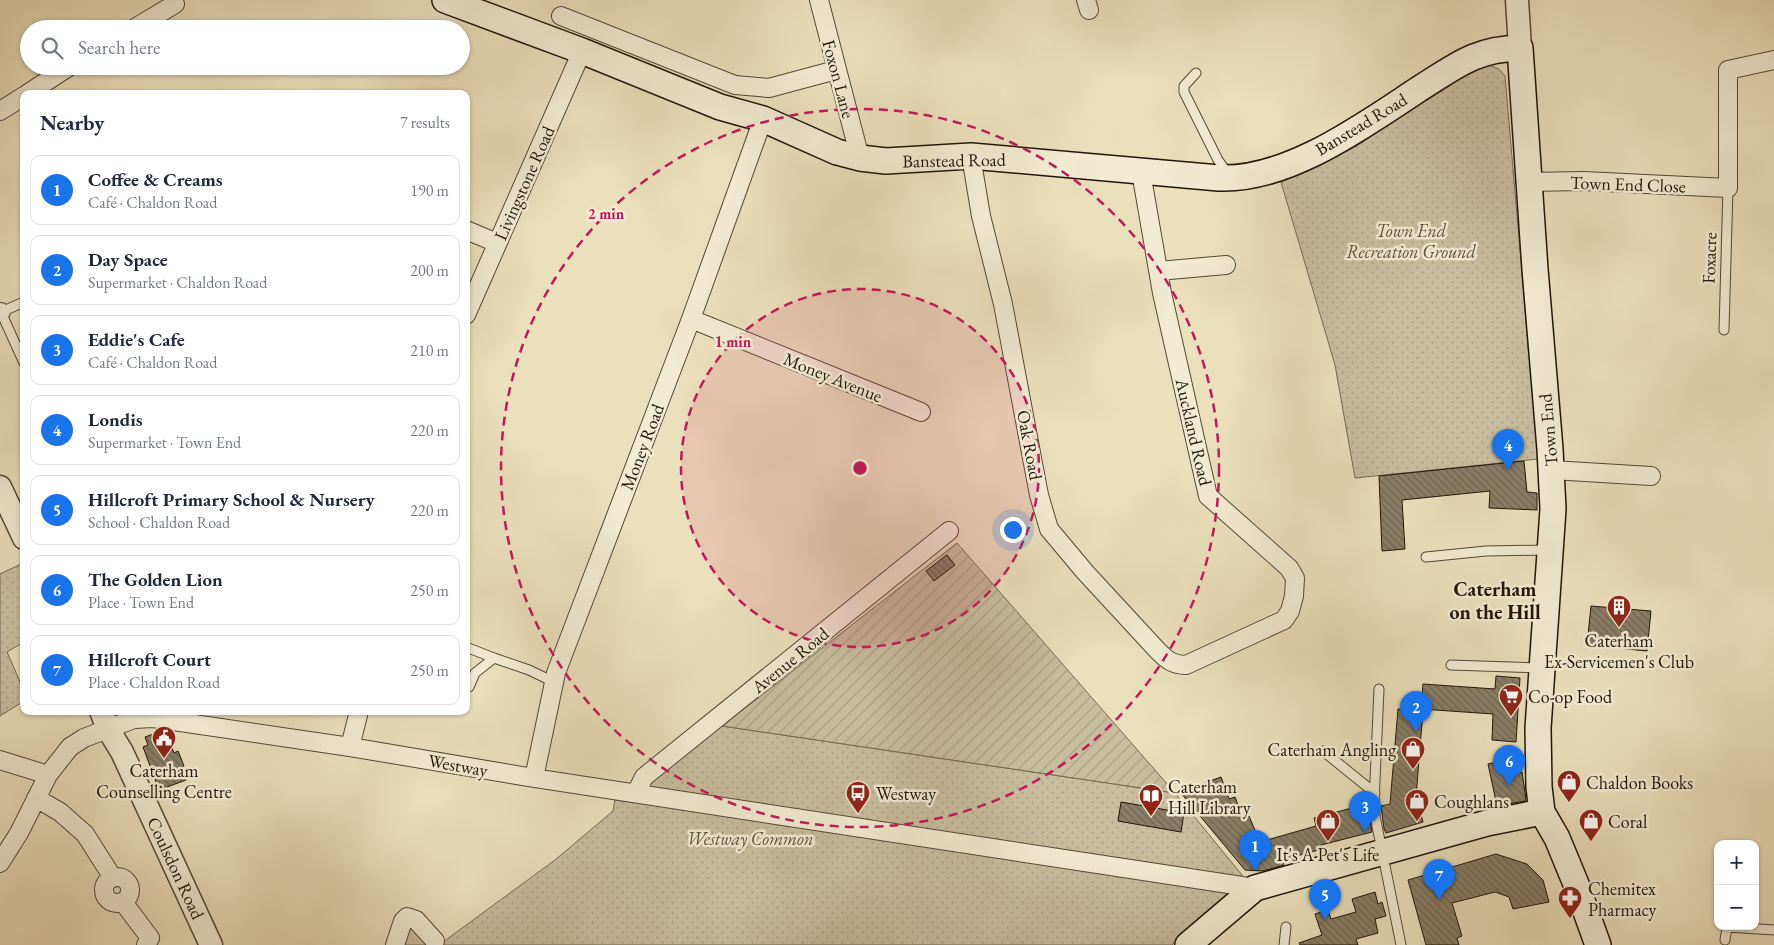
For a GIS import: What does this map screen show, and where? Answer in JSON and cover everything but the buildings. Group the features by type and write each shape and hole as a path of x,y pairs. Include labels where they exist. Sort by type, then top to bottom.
{"main road":[{"name":"Banstead Road","path":"445,0 472,4 720,108 763,119 837,152 860,158 886,161 971,156 1141,172 1231,178 1270,170 1318,152 1363,126 1464,61 1483,52 1501,48 1520,48"},
{"name":"Town End","path":"1520,48 1528,182 1552,470 1553,509 1538,728 1542,812"},
{"path":"1188,945 1255,888 1280,875 1383,851 1487,823 1542,812 1557,838 1598,945"}],"street":[{"name":"Foxon Lane","path":"819,0 860,158"},
{"path":"1517,0 1520,48"},
{"path":"148,20 175,4"},
{"path":"561,16 735,85 769,88 836,70"},
{"name":"Livingstone Road","path":"470,306 582,51"},
{"path":"1728,188 1728,70 1774,60"},
{"path":"33,90 56,75"},
{"path":"0,111 20,98"},
{"name":"Money Road","path":"534,778 559,664 691,319 763,119"},
{"name":"Oak Road","path":"971,156 982,216 1003,304 1039,495 1049,529 1085,572 1168,661 1176,665 1186,665 1198,660"},
{"name":"Auckland Road","path":"1141,172 1158,271 1208,496 1289,568 1295,578 1290,610 1284,620 1198,660"},
{"name":"Town End Close","path":"1528,182 1584,182 1728,188"},
{"path":"470,232 497,243"},
{"path":"1158,271 1226,265"},
{"name":"Money Avenue","path":"691,319 921,412"},
{"path":"1552,470 1651,476"},
{"path":"0,487 19,512"},
{"name":"Avenue Road","path":"636,793 644,777 949,531"},
{"path":"350,747 358,715"},
{"name":"Westway","path":"0,863 20,833 48,775 70,747 84,738 104,720 202,718 350,747 534,778 1255,888"},
{"name":"Coulsdon Road","path":"104,720 122,752 211,945"},
{"path":"0,760 48,775"},
{"path":"36,798 60,812 84,834 113,878 106,884 104,893 106,897 114,903 123,902 150,943"},
{"path":"395,945 406,911 435,941"}],"lane":[{"path":"1196,73 1184,86 1184,92 1218,160 1231,178"},
{"name":"Foxacre","path":"1724,330 1728,188"},
{"path":"20,304 1,312 20,354"},
{"path":"1426,557 1486,551 1550,550"},
{"path":"470,649 529,670 554,682"},
{"path":"470,685 475,673 494,658"},
{"path":"1451,665 1542,668"},
{"path":"1379,689 1375,816 1401,945"},
{"path":"1323,751 1375,793"},
{"path":"1284,945 1286,927"},
{"path":"1725,940 1727,927 1774,930"}],"green space":[{"name":"Town End Recreation Ground","path":"1486,64 1499,69 1505,76 1538,459 1355,478 1335,365 1281,182 1308,171 1357,146 1473,67"},
{"path":"957,543 1175,793 722,726"},
{"path":"20,564 20,644 7,652 20,682 20,704 0,716 0,574"},
{"name":"Westway Common","path":"722,726 1175,793 1242,875 1237,893 1172,945 439,945 555,860 613,811 615,800 642,803 649,781"},
{"path":"409,927 414,928 431,945 400,945"}],"place":[{"name":"Londis","path":"1508,470"},
{"name":"Caterham Ex-Servicemen's Club","path":"1619,628"},
{"name":"Co-op Food","path":"1511,717"},
{"name":"Day Space","path":"1416,732"},
{"name":"Caterham Counselling Centre","path":"164,759"},
{"name":"Caterham Angling","path":"1413,770"},
{"name":"The Golden Lion","path":"1509,786"},
{"name":"Chaldon Books","path":"1569,803"},
{"name":"Westway","path":"858,814"},
{"name":"Caterham Hill Library","path":"1151,817"},
{"name":"Coughlans","path":"1417,822"},
{"name":"Eddie's Cafe","path":"1365,832"},
{"name":"It's A Pet's Life","path":"1328,842"},
{"name":"Coral","path":"1591,842"},
{"name":"Coffee & Creams","path":"1255,871"},
{"name":"Hillcroft Court","path":"1439,900"},
{"name":"Chemitex Pharmacy","path":"1570,919"},
{"name":"Hillcroft Primary School & Nursery","path":"1325,920"}],"district":[{"name":"Caterham on the Hill","path":"1495,600"}]}
